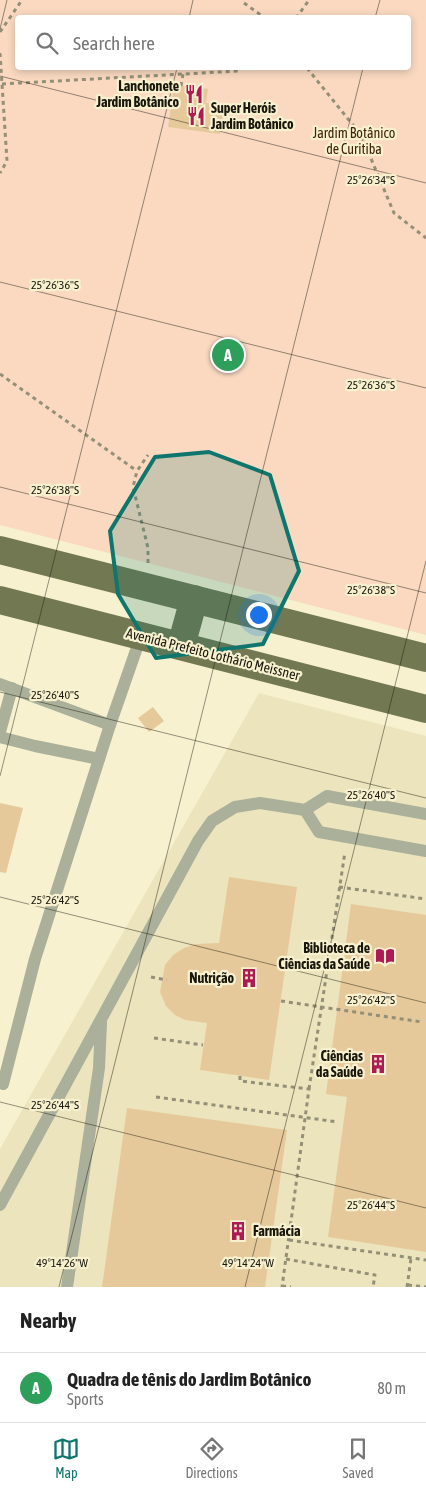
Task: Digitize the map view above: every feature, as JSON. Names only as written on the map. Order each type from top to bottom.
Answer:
[{"type":"main road","points":[[0,550],[426,658]]},
{"type":"main road","points":[[181,646],[194,599]]},
{"type":"main road","name":"Avenida Prefeito Lothário Meissner","points":[[0,600],[426,709]]},
{"type":"lane","points":[[3,1084],[35,959],[110,725],[141,636]]},
{"type":"lane","points":[[0,684],[110,725]]},
{"type":"lane","points":[[0,732],[12,688]]},
{"type":"lane","points":[[0,737],[99,759]]},
{"type":"lane","points":[[0,1205],[198,841],[212,821],[235,807],[260,802],[305,810],[327,796],[426,814]]},
{"type":"lane","points":[[305,810],[320,832],[426,851]]},
{"type":"lane","points":[[67,1287],[99,1068],[101,1021]]},
{"type":"path","points":[[0,32],[22,0]]},
{"type":"path","points":[[298,15],[309,0]]},
{"type":"path","points":[[244,3],[261,15]]},
{"type":"path","points":[[0,53],[7,161],[0,173]]},
{"type":"path","points":[[2,84],[239,70]]},
{"type":"path","points":[[309,70],[361,135],[394,213],[426,238]]},
{"type":"path","points":[[181,86],[183,74]]},
{"type":"path","points":[[0,374],[137,471]]},
{"type":"path","points":[[146,570],[148,548],[133,487],[137,471],[148,455]]},
{"type":"path","points":[[291,1287],[282,1286],[321,1007],[348,837]]},
{"type":"path","points":[[339,887],[426,899]]},
{"type":"path","points":[[152,977],[167,980]]},
{"type":"path","points":[[281,1002],[422,1022]]},
{"type":"path","points":[[154,1038],[203,1045]]},
{"type":"path","points":[[240,1076],[240,1081],[309,1089]]},
{"type":"path","points":[[156,1097],[338,1122]]},
{"type":"path","points":[[289,1240],[426,1260]]},
{"type":"path","points":[[411,1258],[408,1286],[426,1287]]},
{"type":"path","points":[[286,1259],[375,1275],[373,1287]]},
{"type":"highlighted area","points":[[209,452],[270,475],[299,571],[263,644],[156,658],[118,594],[110,531],[155,457]]},
{"type":"shaded area","points":[[259,693],[426,736],[426,1287],[0,1287],[0,1149]]},
{"type":"green space","name":"Jardim Botânico de Curitiba","points":[[0,0],[426,0],[426,635],[0,525]]},
{"type":"building","name":"Super Heróis Jardim Botânico","points":[[174,85],[208,89],[206,103],[224,105],[220,134],[168,127]]},
{"type":"building","points":[[153,707],[164,721],[149,732],[138,718]]},
{"type":"building","points":[[0,803],[23,808],[6,873],[0,872]]},
{"type":"building","name":"Nutrição","points":[[229,877],[297,887],[269,1080],[200,1070],[207,1023],[185,1020],[175,1015],[166,1006],[160,992],[165,965],[173,955],[184,948],[196,944],[219,943]]},
{"type":"building","name":"Ciências da Saúde","points":[[351,904],[426,915],[426,1252],[328,1237],[347,1097],[326,1094]]},
{"type":"building","name":"Farmácia","points":[[127,1108],[287,1130],[265,1287],[102,1287]]},
{"type":"place","name":"Lanchonete Jardim Botânico","points":[[194,94]]},
{"type":"place","name":"Super Heróis Jardim Botânico","points":[[196,116]]},
{"type":"place","name":"Quadra de tênis do Jardim Botânico","points":[[228,355]]},
{"type":"place","name":"Biblioteca de Ciências da Saúde","points":[[385,956]]},
{"type":"place","name":"Nutrição","points":[[249,978]]},
{"type":"place","name":"Ciências da Saúde","points":[[378,1064]]},
{"type":"place","name":"Farmácia","points":[[238,1231]]}]
